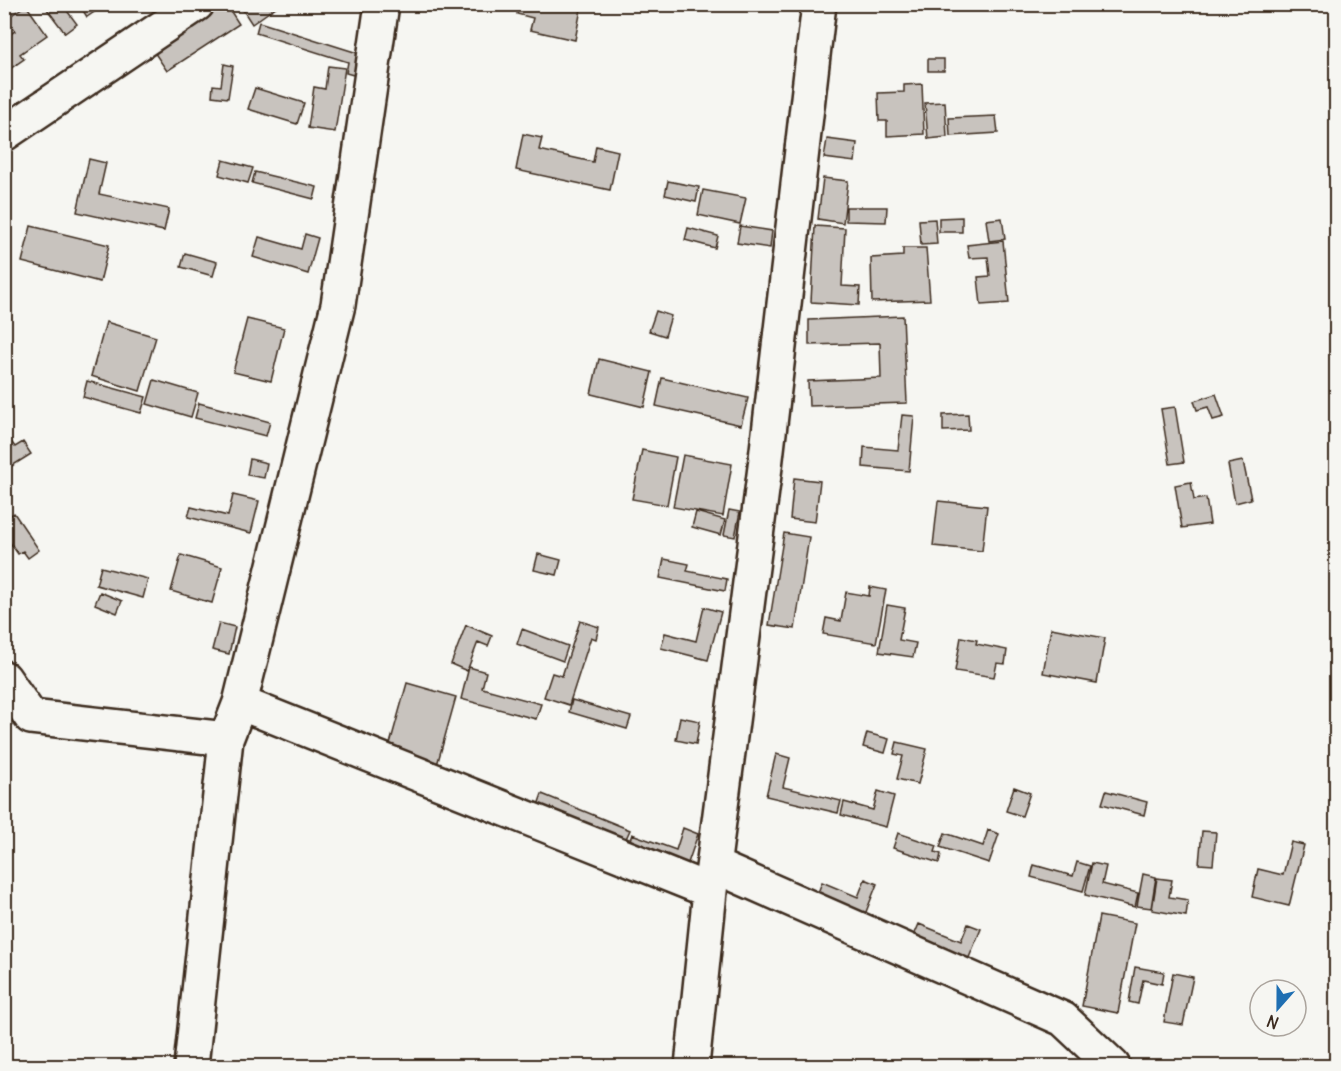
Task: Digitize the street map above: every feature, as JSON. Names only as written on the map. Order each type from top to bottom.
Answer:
[{"type":"street","points":[[7,123],[197,4]]},
{"type":"street","points":[[191,1066],[226,740],[240,703],[338,305],[382,4]]},
{"type":"street","points":[[692,1066],[712,878],[765,466],[819,4]]},
{"type":"street","points":[[4,678],[31,717],[226,740]]},
{"type":"street","points":[[240,703],[712,878],[1063,1019],[1113,1066]]},
{"type":"building","points":[[53,4],[62,4],[77,24],[65,33],[47,9]]},
{"type":"building","points":[[79,4],[106,4],[87,17]]},
{"type":"building","points":[[220,4],[226,4],[239,24],[167,71],[152,49]]},
{"type":"building","points":[[239,4],[280,4],[252,24]]},
{"type":"building","points":[[519,4],[560,4],[581,9],[575,40],[530,30],[533,18],[517,14]]},
{"type":"building","points":[[26,5],[47,35],[20,54],[24,59],[4,73],[4,38],[15,31],[6,19]]},
{"type":"building","points":[[259,22],[364,55],[357,76],[346,73],[348,62],[256,33]]},
{"type":"building","points":[[928,59],[944,59],[944,71],[928,71]]},
{"type":"building","points":[[224,64],[233,66],[228,98],[212,96],[213,85],[221,86]]},
{"type":"building","points":[[328,66],[345,68],[335,132],[308,128],[314,87],[325,89]]},
{"type":"building","points":[[922,84],[924,134],[887,136],[887,121],[879,121],[878,93],[904,92],[904,85]]},
{"type":"building","points":[[255,88],[304,103],[297,124],[248,109]]},
{"type":"building","points":[[945,102],[947,137],[928,139],[925,103]]},
{"type":"building","points":[[996,116],[998,133],[950,136],[949,118]]},
{"type":"building","points":[[523,134],[542,138],[539,150],[593,162],[596,146],[618,151],[610,190],[516,170]]},
{"type":"building","points":[[827,139],[857,143],[855,162],[824,158]]},
{"type":"building","points":[[89,159],[106,163],[99,194],[169,209],[164,231],[77,212]]},
{"type":"building","points":[[223,160],[253,168],[248,183],[219,175]]},
{"type":"building","points":[[255,172],[317,187],[314,199],[252,183]]},
{"type":"building","points":[[823,178],[848,181],[843,223],[818,219]]},
{"type":"building","points":[[668,181],[699,187],[696,202],[665,195]]},
{"type":"building","points":[[703,190],[746,198],[740,224],[698,215]]},
{"type":"building","points":[[846,207],[887,207],[886,222],[846,221]]},
{"type":"building","points":[[962,217],[962,232],[939,232],[939,218]]},
{"type":"building","points":[[1002,218],[1005,239],[989,241],[986,220]]},
{"type":"building","points":[[935,219],[937,244],[921,245],[919,220]]},
{"type":"building","points":[[31,226],[109,245],[100,282],[22,262]]},
{"type":"building","points":[[740,226],[772,231],[770,248],[737,243]]},
{"type":"building","points":[[815,226],[845,228],[842,286],[860,287],[859,305],[811,302]]},
{"type":"building","points":[[688,228],[718,236],[715,248],[685,240]]},
{"type":"building","points":[[305,234],[318,238],[308,274],[253,257],[259,237],[301,249]]},
{"type":"building","points":[[1003,241],[1009,303],[981,305],[978,277],[990,276],[988,257],[969,258],[967,245]]},
{"type":"building","points":[[903,248],[926,248],[930,300],[872,302],[871,258],[903,256]]},
{"type":"building","points":[[185,253],[217,262],[213,276],[181,267]]},
{"type":"building","points":[[656,311],[671,316],[665,336],[649,331]]},
{"type":"building","points":[[903,316],[907,403],[809,406],[808,381],[881,378],[880,343],[809,345],[809,320]]},
{"type":"building","points":[[247,319],[284,328],[271,381],[233,372]]},
{"type":"building","points":[[106,322],[156,337],[140,391],[91,376]]},
{"type":"building","points":[[599,359],[652,372],[644,407],[591,394]]},
{"type":"building","points":[[662,378],[748,398],[741,425],[656,406]]},
{"type":"building","points":[[154,380],[198,393],[191,417],[147,404]]},
{"type":"building","points":[[87,381],[146,397],[141,413],[83,397]]},
{"type":"building","points":[[1216,394],[1224,417],[1213,420],[1208,407],[1197,410],[1194,401]]},
{"type":"building","points":[[199,403],[270,422],[266,436],[195,418]]},
{"type":"building","points":[[1175,407],[1184,462],[1170,464],[1161,409]]},
{"type":"building","points":[[968,414],[969,430],[943,431],[943,415]]},
{"type":"building","points":[[902,415],[914,416],[909,471],[863,467],[864,447],[898,450]]},
{"type":"building","points":[[4,432],[15,447],[23,442],[31,454],[4,471]]},
{"type":"building","points":[[642,450],[676,457],[667,505],[632,499]]},
{"type":"building","points":[[683,455],[732,464],[723,516],[673,507]]},
{"type":"building","points":[[250,459],[267,463],[264,478],[247,475]]},
{"type":"building","points":[[1243,461],[1251,499],[1235,503],[1228,464]]},
{"type":"building","points":[[794,478],[820,481],[815,522],[790,519]]},
{"type":"building","points":[[1191,482],[1194,500],[1206,498],[1210,524],[1182,528],[1175,485]]},
{"type":"building","points":[[233,495],[259,501],[251,533],[188,517],[191,507],[228,516]]},
{"type":"building","points":[[938,501],[987,506],[982,551],[933,546]]},
{"type":"building","points":[[729,510],[740,512],[735,537],[724,535]]},
{"type":"building","points":[[696,512],[725,520],[721,535],[692,527]]},
{"type":"building","points":[[14,513],[39,550],[28,558],[23,551],[18,554],[4,534],[4,519]]},
{"type":"building","points":[[784,533],[809,537],[795,629],[769,625]]},
{"type":"building","points":[[538,554],[561,560],[557,575],[534,570]]},
{"type":"building","points":[[181,555],[222,567],[212,603],[171,591]]},
{"type":"building","points":[[664,559],[689,564],[687,571],[727,579],[725,591],[660,578]]},
{"type":"building","points":[[101,567],[148,579],[143,598],[96,585]]},
{"type":"building","points":[[870,587],[886,590],[876,643],[823,634],[826,618],[841,621],[846,592],[869,596]]},
{"type":"building","points":[[100,592],[122,601],[117,613],[95,604]]},
{"type":"building","points":[[887,605],[905,608],[899,640],[916,643],[913,657],[879,652]]},
{"type":"building","points":[[704,607],[721,612],[708,660],[661,648],[665,633],[696,641]]},
{"type":"building","points":[[580,621],[599,627],[596,639],[591,637],[569,705],[544,697],[552,673],[562,676]]},
{"type":"building","points":[[219,623],[235,627],[229,654],[212,650]]},
{"type":"building","points":[[466,625],[492,636],[488,646],[478,642],[467,671],[451,664]]},
{"type":"building","points":[[1051,628],[1105,638],[1097,683],[1043,673]]},
{"type":"building","points":[[522,629],[568,646],[563,661],[517,644]]},
{"type":"building","points":[[961,637],[977,640],[976,644],[1007,650],[1005,664],[997,663],[994,677],[955,671]]},
{"type":"building","points":[[469,667],[486,672],[482,688],[541,704],[536,719],[461,699]]},
{"type":"building","points":[[407,683],[456,697],[437,765],[388,751]]},
{"type":"building","points":[[572,700],[631,717],[627,729],[569,712]]},
{"type":"building","points":[[680,717],[700,721],[696,744],[676,740]]},
{"type":"building","points":[[867,733],[889,739],[885,753],[863,747]]},
{"type":"building","points":[[897,742],[927,749],[918,784],[897,779],[903,756],[894,754]]},
{"type":"building","points":[[776,754],[790,758],[783,787],[841,801],[838,813],[766,796]]},
{"type":"building","points":[[1014,787],[1030,793],[1022,816],[1006,811]]},
{"type":"building","points":[[878,791],[894,796],[886,827],[841,815],[844,802],[873,810]]},
{"type":"building","points":[[1106,791],[1147,802],[1144,815],[1102,804]]},
{"type":"building","points":[[542,794],[630,830],[624,843],[537,808]]},
{"type":"building","points":[[683,828],[698,834],[687,866],[628,846],[632,834],[676,850]]},
{"type":"building","points":[[988,830],[999,834],[989,863],[940,847],[945,833],[983,846]]},
{"type":"building","points":[[1202,831],[1216,832],[1213,865],[1199,864]]},
{"type":"building","points":[[898,833],[937,846],[935,852],[941,854],[939,863],[893,848]]},
{"type":"building","points":[[1291,842],[1304,845],[1289,906],[1252,897],[1258,869],[1283,875]]},
{"type":"building","points":[[1077,862],[1090,866],[1083,891],[1031,877],[1034,865],[1073,876]]},
{"type":"building","points":[[1092,863],[1106,866],[1102,884],[1138,893],[1135,907],[1085,895]]},
{"type":"building","points":[[1143,874],[1156,877],[1151,908],[1137,906]]},
{"type":"building","points":[[1157,878],[1172,880],[1169,897],[1188,900],[1186,916],[1152,910]]},
{"type":"building","points":[[865,879],[877,884],[864,917],[816,898],[822,882],[858,897]]},
{"type":"building","points":[[1099,916],[1135,923],[1118,1013],[1082,1006]]},
{"type":"building","points":[[919,924],[961,941],[968,924],[981,929],[968,960],[913,938]]},
{"type":"building","points":[[1135,967],[1164,972],[1162,984],[1143,980],[1138,1004],[1129,1002]]},
{"type":"building","points":[[1173,973],[1193,977],[1183,1025],[1164,1022]]}]
